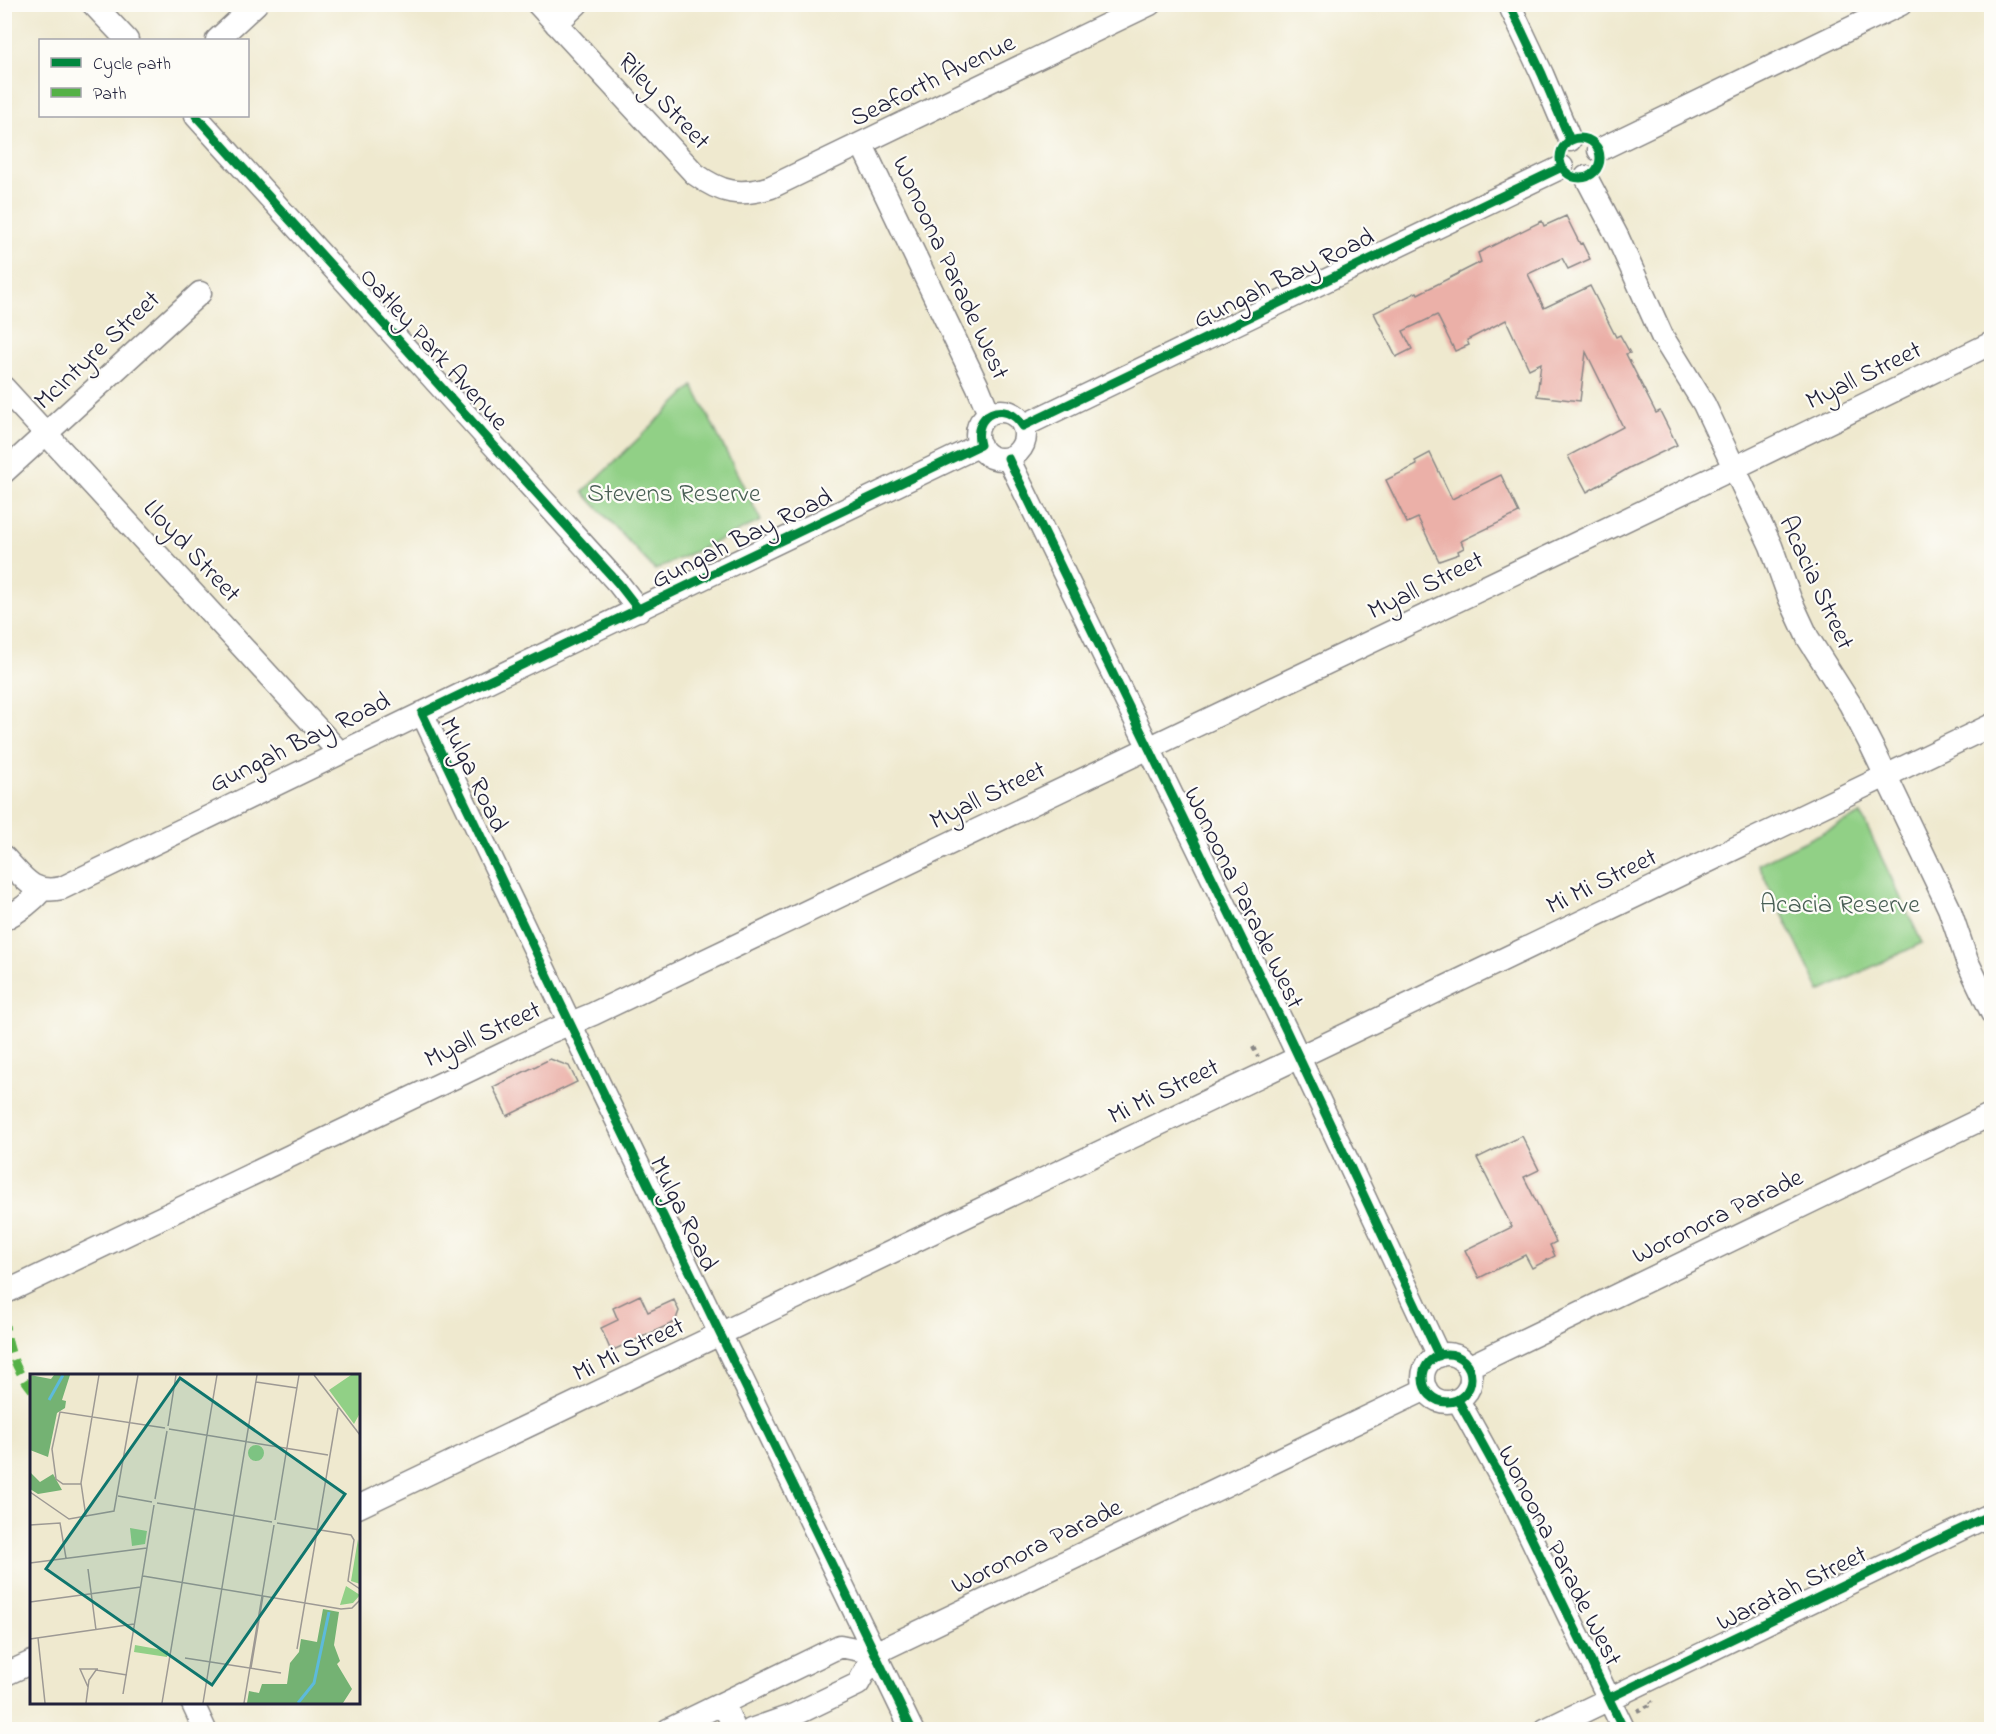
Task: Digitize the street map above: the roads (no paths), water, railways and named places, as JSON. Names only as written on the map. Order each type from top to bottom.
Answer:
[{"type":"street","points":[[93,4],[126,39]]},
{"type":"street","points":[[218,39],[256,4]]},
{"type":"street","name":"Riley Street","points":[[538,4],[695,174],[716,188],[737,193],[760,191],[771,187]]},
{"type":"street","points":[[556,24],[577,4]]},
{"type":"street","name":"Seaforth Avenue","points":[[771,187],[1150,4]]},
{"type":"street","points":[[1509,4],[1570,140]]},
{"type":"street","points":[[1599,150],[1901,4]]},
{"type":"street","name":"Oatley Park Avenue","points":[[197,117],[618,582],[639,610]]},
{"type":"street","points":[[1583,138],[1590,140],[1599,150],[1600,164],[1597,170],[1586,177],[1572,176],[1562,167],[1561,152],[1570,140],[1583,138]]},
{"type":"street","name":"Wonoona Parade West","points":[[862,145],[989,414]]},
{"type":"street","name":"Gungah Bay Road","points":[[1023,426],[1562,167]]},
{"type":"street","name":"Acacia Street","points":[[1586,177],[1617,236],[1658,327],[1695,388],[1734,468],[1771,546],[1790,599],[1808,638],[1850,704],[1885,775],[1948,908],[1968,961],[1992,1013]]},
{"type":"street","name":"McIntyre Street","points":[[4,472],[200,293]]},
{"type":"street","name":"Myall Street","points":[[4,1293],[1149,748],[1992,343]]},
{"type":"street","name":"Lloyd Street","points":[[4,388],[339,752]]},
{"type":"street","points":[[1005,411],[1018,419],[1023,426],[1025,432],[1022,445],[1014,455],[1008,458],[994,458],[983,451],[978,431],[980,424],[989,414],[1005,411]]},
{"type":"street","name":"Gungah Bay Road","points":[[42,890],[62,888],[339,752],[980,445]]},
{"type":"street","name":"Wonoona Parade West","points":[[1008,458],[1298,1057],[1439,1356]]},
{"type":"street","name":"Mulga Road","points":[[422,713],[912,1730]]},
{"type":"street","name":"Mi Mi Street","points":[[360,1506],[721,1336],[1992,725]]},
{"type":"street","points":[[4,857],[27,881],[42,890],[20,911],[4,918]]},
{"type":"street","name":"Woronora Parade","points":[[1468,1367],[1992,1114]]},
{"type":"street","points":[[1453,1355],[1468,1367],[1471,1382],[1464,1395],[1458,1400],[1443,1402],[1436,1399],[1426,1389],[1423,1381],[1427,1366],[1439,1356],[1453,1355]]},
{"type":"street","name":"Woronora Parade","points":[[875,1653],[1426,1389]]},
{"type":"street","name":"Wonoona Parade West","points":[[1458,1400],[1511,1496],[1624,1730]]},
{"type":"street","name":"Waratah Street","points":[[1545,1730],[1992,1514]]},
{"type":"street","points":[[668,1730],[840,1646],[875,1653],[858,1684],[794,1715],[751,1730]]},
{"type":"street","points":[[4,1676],[30,1663]]},
{"type":"street","points":[[723,1703],[735,1730]]},
{"type":"street","points":[[193,1704],[206,1730]]},
{"type":"park label","name":"Stevens Reserve","points":[[674,492]]},
{"type":"park label","name":"Acacia Reserve","points":[[1840,903]]}]
